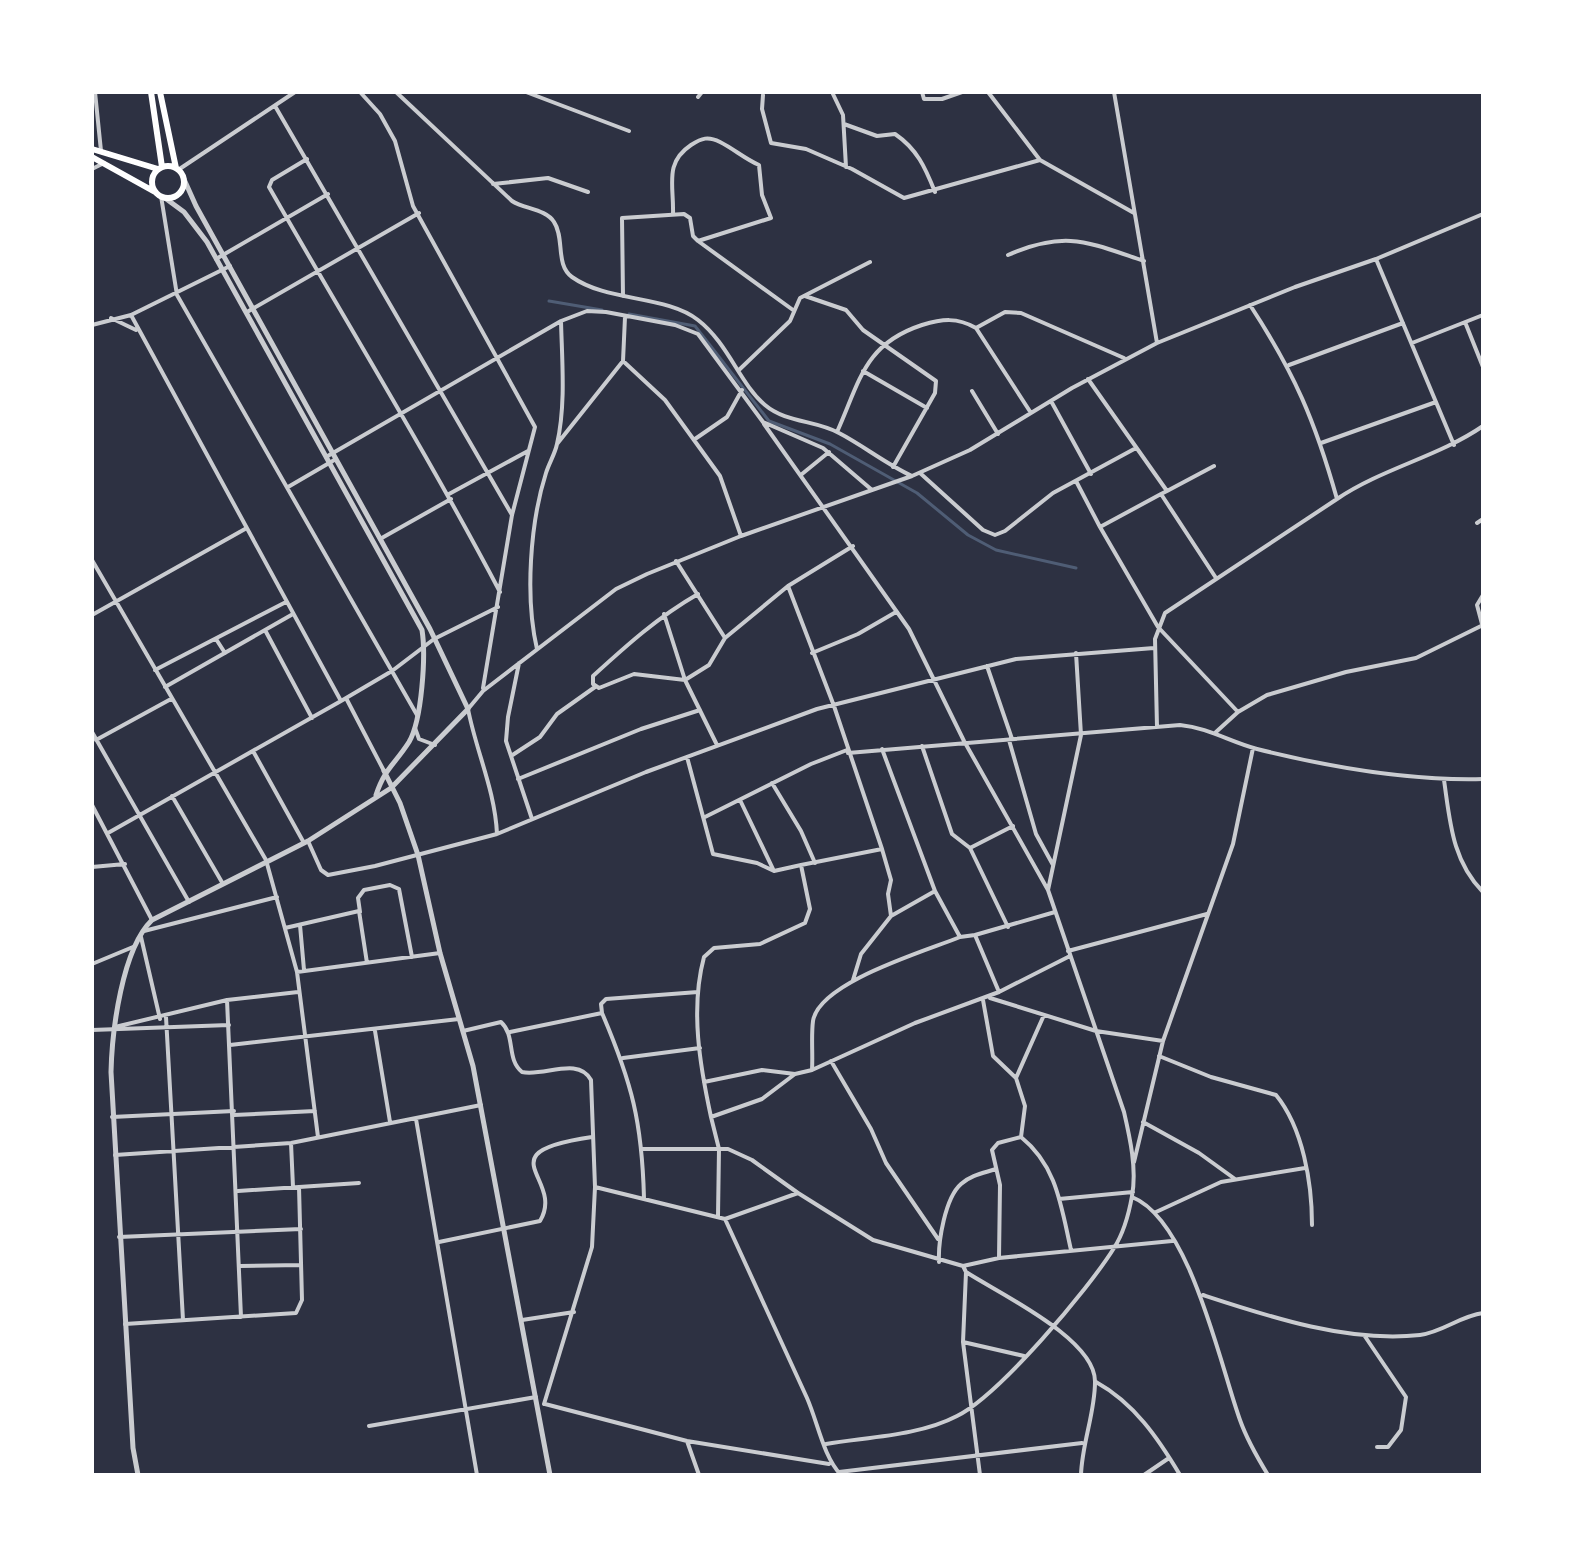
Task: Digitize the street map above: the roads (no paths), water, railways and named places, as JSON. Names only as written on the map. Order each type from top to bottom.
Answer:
[{"type":"main road","points":[[151,92],[160,168],[152,181],[161,196]]},
{"type":"main road","points":[[92,157],[161,196],[180,192],[183,177],[177,169],[160,92]]},
{"type":"main road","points":[[92,149],[160,168],[177,169]]},
{"type":"street","points":[[95,92],[102,154]]},
{"type":"street","points":[[177,169],[295,92]]},
{"type":"street","points":[[360,92],[380,114],[395,141],[413,206],[535,427],[512,515],[483,691]]},
{"type":"street","points":[[396,92],[493,184],[524,209],[550,216],[557,224],[564,268],[569,276],[696,318],[740,369],[765,405],[785,416],[837,432],[912,476]]},
{"type":"street","points":[[526,92],[629,131]]},
{"type":"street","points":[[743,92],[763,95],[771,92]]},
{"type":"street","points":[[832,92],[844,124],[846,167]]},
{"type":"street","points":[[922,92],[924,99],[942,99],[962,92]]},
{"type":"street","points":[[988,92],[1040,160],[1134,213]]},
{"type":"street","points":[[1114,92],[1157,343]]},
{"type":"street","points":[[763,95],[762,109],[771,143],[806,149],[846,167],[895,196],[914,198],[1040,160]]},
{"type":"street","points":[[275,106],[512,515]]},
{"type":"street","points":[[844,124],[877,136],[895,134],[905,141],[925,166],[935,192]]},
{"type":"street","points":[[673,214],[671,169],[674,159],[699,139],[707,137],[721,142],[759,165],[762,195],[771,218],[698,241]]},
{"type":"street","points":[[307,159],[269,182],[399,416],[450,497],[501,595]]},
{"type":"street","points":[[92,169],[104,163]]},
{"type":"street","points":[[183,177],[334,456],[422,630],[425,645],[415,728],[409,742],[384,771],[375,797]]},
{"type":"street","points":[[493,184],[548,178],[588,192]]},
{"type":"street","points":[[216,259],[328,194]]},
{"type":"street","points":[[161,196],[194,222],[327,460],[434,639],[468,709],[473,738],[496,805],[499,833]]},
{"type":"street","points":[[161,196],[177,295],[417,715]]},
{"type":"street","points":[[247,312],[419,213]]},
{"type":"street","points":[[138,1475],[112,1117],[112,1028],[133,947],[140,932],[152,920],[306,842],[391,788],[483,691],[616,589],[741,536],[920,473],[998,434],[1088,379],[1157,343],[1376,259],[1483,214]]},
{"type":"street","points":[[623,296],[622,218],[688,215],[693,236],[698,241],[793,310]]},
{"type":"street","points":[[1008,255],[1058,239],[1084,242],[1144,261]]},
{"type":"street","points":[[1376,259],[1454,445]]},
{"type":"street","points":[[740,369],[790,321],[795,303],[870,262]]},
{"type":"street","points":[[92,325],[131,315],[177,295],[230,266]]},
{"type":"street","points":[[805,296],[846,310],[863,330],[936,381],[935,393],[892,467]]},
{"type":"street","points":[[1250,305],[1289,365],[1321,443],[1337,499]]},
{"type":"street","points":[[288,487],[399,416],[561,321],[587,311],[675,325],[698,334],[742,390],[918,644],[964,741],[1048,890],[1124,1112],[1132,1168],[1132,1194],[1115,1247],[1052,1326],[969,1409],[940,1424],[826,1444]]},
{"type":"street","points":[[976,328],[1005,312],[1021,313],[1125,359]]},
{"type":"street","points":[[131,315],[245,529],[384,771],[418,855],[440,953],[481,1105],[539,1401],[541,1433],[549,1473]]},
{"type":"street","points":[[1412,343],[1483,315]]},
{"type":"street","points":[[537,649],[529,611],[532,564],[545,474],[557,444],[623,361],[625,317]]},
{"type":"street","points":[[110,318],[138,331]]},
{"type":"street","points":[[837,432],[863,371],[882,344],[934,322],[951,319],[976,328],[1031,413]]},
{"type":"street","points":[[557,444],[563,376],[561,321]]},
{"type":"street","points":[[1465,322],[1483,367]]},
{"type":"street","points":[[1289,365],[1403,323]]},
{"type":"street","points":[[623,361],[665,400],[720,476],[741,536]]},
{"type":"street","points":[[863,371],[927,408]]},
{"type":"street","points":[[1088,379],[1167,491]]},
{"type":"street","points":[[694,439],[727,417],[742,390]]},
{"type":"street","points":[[972,391],[998,434]]},
{"type":"street","points":[[1051,401],[1091,474]]},
{"type":"street","points":[[1321,443],[1436,402]]},
{"type":"street","points":[[763,422],[829,452],[874,489]]},
{"type":"street","points":[[1157,727],[1154,648],[1158,627],[1165,613],[1337,499],[1385,472],[1454,445],[1483,426]]},
{"type":"street","points":[[920,473],[983,530],[995,535],[1005,531],[1042,500],[1136,448]]},
{"type":"street","points":[[377,541],[486,473],[528,451]]},
{"type":"street","points":[[802,474],[829,452]]},
{"type":"street","points":[[1100,527],[1214,466]]},
{"type":"street","points":[[1076,481],[1158,627],[1238,712]]},
{"type":"street","points":[[1161,494],[1216,578]]},
{"type":"street","points":[[1477,523],[1483,519]]},
{"type":"street","points":[[92,615],[245,529]]},
{"type":"street","points":[[511,756],[540,737],[557,714],[596,687],[634,674],[685,680],[709,665],[725,638],[788,586],[853,546]]},
{"type":"street","points":[[92,560],[266,860],[297,972],[318,1137]]},
{"type":"street","points":[[676,561],[725,638]]},
{"type":"street","points":[[788,586],[834,706],[882,849],[891,880],[888,894],[891,916]]},
{"type":"street","points":[[596,687],[593,676],[664,614],[698,594]]},
{"type":"street","points":[[1216,732],[1238,712],[1284,689],[1416,658],[1483,624],[1477,605],[1483,595]]},
{"type":"street","points":[[155,670],[286,602]]},
{"type":"street","points":[[108,833],[392,671],[434,639],[498,607]]},
{"type":"street","points":[[812,653],[858,634],[896,612]]},
{"type":"street","points":[[165,687],[293,614]]},
{"type":"street","points":[[664,614],[685,680],[717,745]]},
{"type":"street","points":[[265,630],[312,718]]},
{"type":"street","points":[[216,639],[225,653]]},
{"type":"street","points":[[253,751],[321,870],[331,876],[499,833],[800,714],[1030,657],[1154,648]]},
{"type":"street","points":[[1048,890],[1081,735],[1076,653]]},
{"type":"street","points":[[519,663],[507,723],[511,756],[529,820]]},
{"type":"street","points":[[987,666],[1011,739],[1036,834],[1054,865]]},
{"type":"street","points":[[96,740],[171,699]]},
{"type":"street","points":[[518,779],[641,729],[700,710]]},
{"type":"street","points":[[705,817],[772,783],[848,752],[1180,725],[1216,732],[1253,748],[1444,780],[1483,779]]},
{"type":"street","points":[[415,728],[419,739],[435,745]]},
{"type":"street","points":[[92,732],[189,902]]},
{"type":"street","points":[[922,746],[948,825],[959,841],[970,848],[1008,927]]},
{"type":"street","points":[[1132,1168],[1163,1041],[1233,844],[1253,748]]},
{"type":"street","points":[[882,749],[935,891],[960,937]]},
{"type":"street","points":[[687,757],[713,854],[757,863],[774,871],[882,849]]},
{"type":"street","points":[[1444,780],[1453,839],[1460,860],[1483,892]]},
{"type":"street","points":[[772,783],[801,831],[815,863]]},
{"type":"street","points":[[172,796],[224,885]]},
{"type":"street","points":[[740,800],[774,871]]},
{"type":"street","points":[[92,805],[152,920]]},
{"type":"street","points":[[970,848],[1013,826]]},
{"type":"street","points":[[92,867],[125,864]]},
{"type":"street","points":[[718,1216],[719,1149],[704,1082],[698,992],[708,951],[760,944],[805,923],[810,909],[801,865]]},
{"type":"street","points":[[367,963],[358,898],[364,890],[390,885],[399,889],[412,957]]},
{"type":"street","points":[[852,982],[861,954],[891,916],[935,891]]},
{"type":"street","points":[[140,932],[277,897]]},
{"type":"street","points":[[285,928],[360,912]]},
{"type":"street","points":[[812,1070],[813,1019],[821,1002],[852,982],[960,937],[1008,927],[1055,912]]},
{"type":"street","points":[[704,1082],[762,1070],[795,1074],[812,1070],[915,1023],[999,992],[1069,954],[1207,914]]},
{"type":"street","points":[[300,925],[305,971]]},
{"type":"street","points":[[140,932],[166,1029],[183,1320]]},
{"type":"street","points":[[975,935],[999,992]]},
{"type":"street","points":[[92,964],[133,947]]},
{"type":"street","points":[[297,972],[440,953]]},
{"type":"street","points":[[92,1030],[163,1018],[227,1000],[298,992]]},
{"type":"street","points":[[641,1197],[643,1149],[623,1058],[601,1014],[601,1004],[606,999],[698,992]]},
{"type":"street","points":[[985,998],[1096,1031],[1163,1041]]},
{"type":"street","points":[[985,998],[993,1056],[1016,1078],[1025,1106],[1021,1137]]},
{"type":"street","points":[[227,1000],[236,1146],[241,1317]]},
{"type":"street","points":[[510,1032],[601,1014]]},
{"type":"street","points":[[1016,1078],[1044,1015]]},
{"type":"street","points":[[230,1045],[375,1031],[459,1019]]},
{"type":"street","points":[[463,1031],[501,1022],[510,1032],[513,1060],[522,1072],[575,1068],[589,1075],[595,1187],[592,1247],[574,1312],[539,1401]]},
{"type":"street","points":[[112,1028],[229,1025]]},
{"type":"street","points":[[375,1031],[390,1122]]},
{"type":"street","points":[[623,1058],[700,1048]]},
{"type":"street","points":[[1159,1056],[1211,1077],[1276,1095],[1289,1116],[1305,1168],[1312,1199],[1312,1225]]},
{"type":"street","points":[[831,1061],[871,1129],[886,1163],[938,1239]]},
{"type":"street","points":[[711,1117],[772,1094],[795,1074]]},
{"type":"street","points":[[115,1155],[291,1143],[481,1105]]},
{"type":"street","points":[[112,1117],[315,1111]]},
{"type":"street","points":[[416,1118],[468,1408],[477,1475]]},
{"type":"street","points":[[1143,1122],[1199,1153],[1235,1179]]},
{"type":"street","points":[[439,1242],[536,1224],[544,1215],[535,1162],[537,1152],[547,1145],[593,1137]]},
{"type":"street","points":[[999,1258],[1001,1203],[992,1150],[995,1144],[1021,1137]]},
{"type":"street","points":[[1021,1137],[1047,1163],[1071,1250]]},
{"type":"street","points":[[125,1324],[291,1315],[299,1310],[301,1229],[291,1143]]},
{"type":"street","points":[[643,1149],[719,1149],[752,1160],[873,1240],[939,1262],[963,1266],[999,1258],[1172,1241]]},
{"type":"street","points":[[1155,1212],[1208,1186],[1305,1168]]},
{"type":"street","points":[[939,1262],[938,1239],[956,1189],[968,1179],[996,1169]]},
{"type":"street","points":[[237,1191],[359,1183]]},
{"type":"street","points":[[595,1187],[725,1219],[826,1444],[830,1464],[840,1474],[1082,1443]]},
{"type":"street","points":[[725,1219],[798,1193]]},
{"type":"street","points":[[1059,1199],[1132,1194],[1155,1212],[1201,1294],[1241,1423],[1268,1475]]},
{"type":"street","points":[[119,1237],[301,1229]]},
{"type":"street","points":[[240,1266],[301,1265]]},
{"type":"street","points":[[963,1266],[966,1272],[963,1342],[969,1409],[980,1475]]},
{"type":"street","points":[[966,1272],[1052,1326],[1088,1357],[1096,1382],[1082,1443],[1081,1475]]},
{"type":"street","points":[[1201,1294],[1270,1316],[1363,1334],[1420,1335],[1464,1316],[1483,1313]]},
{"type":"street","points":[[522,1320],[574,1312]]},
{"type":"street","points":[[1363,1334],[1383,1367],[1404,1392],[1407,1404],[1397,1437],[1388,1447],[1377,1447]]},
{"type":"street","points":[[963,1342],[1024,1356]]},
{"type":"street","points":[[1096,1382],[1130,1406],[1180,1475]]},
{"type":"street","points":[[369,1426],[468,1408],[539,1401],[584,1416],[687,1441],[830,1464]]},
{"type":"street","points":[[687,1441],[699,1475]]},
{"type":"street","points":[[1144,1475],[1170,1458]]},
{"type":"waterway","points":[[549,301],[602,310]]},
{"type":"waterway","points":[[629,314],[695,326],[769,421],[830,444],[917,493],[968,535],[996,550],[1076,568]]}]
